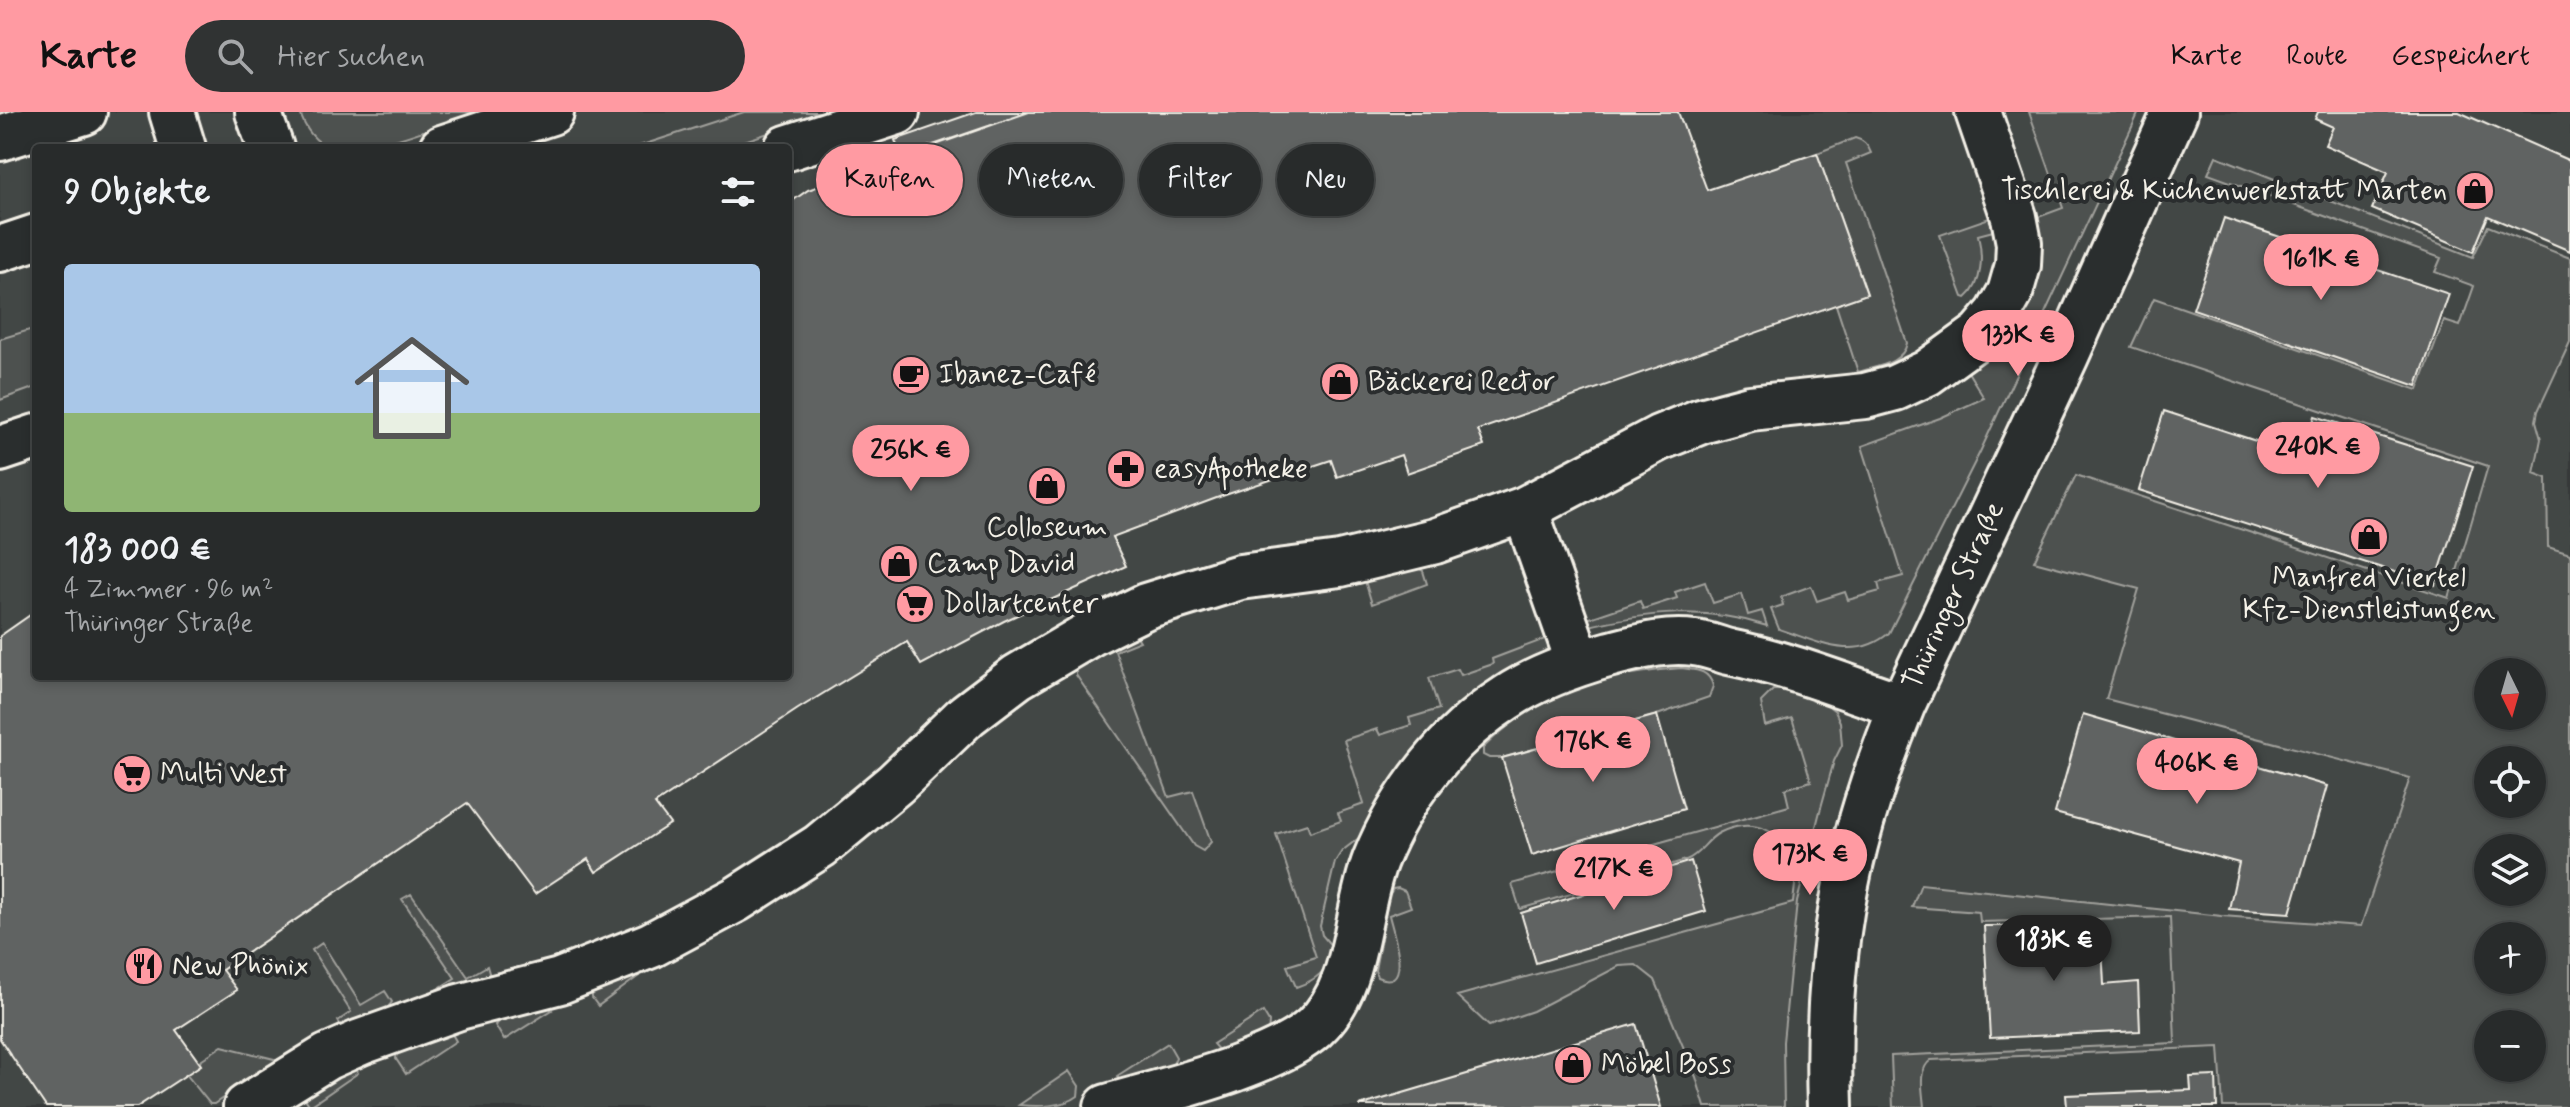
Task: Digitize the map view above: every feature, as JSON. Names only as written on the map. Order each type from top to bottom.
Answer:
[{"type":"street","points":[[0,138],[84,112]]},
{"type":"street","points":[[172,112],[182,144]]},
{"type":"street","points":[[258,112],[270,144]]},
{"type":"street","points":[[454,144],[551,112]]},
{"type":"street","points":[[792,146],[897,112]]},
{"type":"street","points":[[246,1107],[327,1057],[361,1042],[459,1007],[560,981],[651,945],[737,899],[820,846],[895,784],[967,715],[1017,677],[1093,632],[1146,606],[1240,577],[1340,564],[1435,541],[1525,509],[1659,438],[1701,421],[1750,408],[1865,396],[1895,388],[1927,373],[1981,334],[1998,314],[2010,293],[2018,265],[2019,243],[2014,217],[1978,112]]},
{"type":"street","name":"Thüringer Straße","points":[[1830,1107],[1834,972],[1848,874],[1884,751],[2175,112]]},
{"type":"street","points":[[0,249],[32,238]]},
{"type":"street","points":[[0,449],[32,438]]},
{"type":"street","points":[[1525,509],[1579,663]]},
{"type":"street","points":[[1107,1107],[1214,1075],[1282,1050],[1301,1039],[1328,1012],[1349,967],[1330,925],[1351,854],[1383,842],[1401,806],[1469,725],[1506,697],[1539,679],[1579,663],[1661,642],[1695,643],[1766,660],[1902,706]]},
{"type":"shaded area","points":[[0,112],[2570,112],[2570,1107],[0,1107]]},
{"type":"shaded area","points":[[300,112],[478,112],[379,144],[322,144],[304,123]]},
{"type":"shaded area","points":[[744,112],[832,112],[735,144],[645,144]]},
{"type":"shaded area","points":[[2029,112],[2139,112],[1980,452],[1889,633],[1876,642],[1849,648],[1835,647],[1779,629],[1771,609],[1783,605],[1781,597],[1811,586],[1817,601],[1845,592],[1848,600],[1880,591],[1878,583],[1903,576],[1862,446],[1940,418],[1984,398],[1968,372],[2005,339],[2023,312],[2033,219],[2063,208]]},
{"type":"shaded area","points":[[1855,138],[1865,143],[1871,153],[1846,163],[1907,343],[1894,360],[1858,372],[1836,305],[1867,294],[1817,153]]},
{"type":"shaded area","points":[[2216,156],[2473,257],[2488,226],[2570,258],[2570,342],[2538,411],[2536,421],[2541,439],[2534,473],[2547,478],[2548,547],[2570,554],[2570,1107],[2223,1107],[2219,1047],[1931,1060],[1922,1075],[1924,1107],[1893,1107],[1891,1056],[2175,1043],[2170,917],[1980,922],[1979,912],[1912,907],[1921,884],[2222,916],[2361,926],[2410,778],[2106,699],[2139,589],[2034,561],[2076,475],[2449,598],[2488,466],[2131,347],[2154,298],[2418,390],[2444,321],[2460,326],[2474,286],[2435,272],[2441,258],[2208,174]]},
{"type":"shaded area","points":[[1995,216],[1997,230],[1978,235],[1981,251],[1979,277],[1972,292],[1963,297],[1940,235]]},
{"type":"shaded area","points":[[32,329],[32,388],[0,400],[0,339]]},
{"type":"shaded area","points":[[1418,568],[1423,571],[1427,584],[1372,604],[1365,581],[1368,576]]},
{"type":"shaded area","points":[[1705,582],[1713,603],[1742,594],[1748,615],[1762,611],[1767,626],[1722,616],[1676,613],[1585,627],[1581,621],[1640,601],[1643,609],[1677,598],[1675,592]]},
{"type":"shaded area","points":[[1135,633],[1140,641],[1115,651],[1169,797],[1193,791],[1211,842],[1203,851],[1194,846],[1076,675],[1076,667]]},
{"type":"shaded area","points":[[1550,637],[1554,649],[1364,834],[1342,851],[1335,862],[1320,926],[1322,935],[1334,949],[1320,974],[1296,987],[1287,966],[1316,957],[1276,834],[1307,824],[1310,832],[1341,821],[1338,813],[1364,804],[1344,740],[1377,729],[1380,735],[1411,725],[1409,718],[1439,709],[1429,678],[1458,669],[1461,675],[1493,664],[1492,659]]},
{"type":"shaded area","points":[[1681,668],[1701,671],[1708,676],[1713,686],[1709,697],[1657,715],[1502,758],[1483,755],[1483,748],[1526,714],[1574,690],[1627,675]]},
{"type":"shaded area","points":[[1773,690],[1825,703],[1835,711],[1840,722],[1842,745],[1834,761],[1797,902],[1783,1042],[1784,1107],[1705,1107],[1696,1077],[1655,980],[1636,965],[1619,966],[1533,1011],[1489,1026],[1457,996],[1793,903],[1796,870],[1791,854],[1776,835],[1755,826],[1731,828],[1719,833],[1686,860],[1520,909],[1512,884],[1789,806],[1785,789],[1811,781],[1792,718],[1765,726],[1761,702]]},
{"type":"shaded area","points":[[1398,888],[1405,891],[1411,907],[1389,915],[1397,945],[1398,968],[1389,980],[1377,977],[1375,970],[1389,895]]},
{"type":"shaded area","points":[[411,894],[468,977],[487,966],[491,980],[437,993],[436,990],[455,978],[402,899]]},
{"type":"shaded area","points":[[322,943],[361,1005],[385,991],[392,1002],[384,1012],[347,1027],[341,1026],[338,1021],[351,1012],[312,950]]},
{"type":"shaded area","points":[[642,971],[598,1006],[592,998],[592,991]]},
{"type":"shaded area","points":[[549,1007],[552,1010],[504,1040],[495,1025],[500,1019]]},
{"type":"shaded area","points":[[1263,1012],[1269,1022],[1268,1035],[1220,1052],[1213,1044]]},
{"type":"shaded area","points":[[446,1033],[452,1034],[456,1041],[406,1074],[396,1059],[397,1051]]},
{"type":"shaded area","points":[[1168,1043],[1176,1057],[1172,1067],[1120,1081],[1117,1076]]},
{"type":"shaded area","points":[[222,1046],[276,1062],[210,1104],[186,1074]]},
{"type":"shaded area","points":[[350,1069],[356,1069],[358,1073],[310,1106],[306,1100],[308,1092]]},
{"type":"shaded area","points":[[1069,1071],[1079,1086],[1078,1096],[1058,1104],[1019,1105]]},
{"type":"building","points":[[976,112],[1029,112],[936,144],[896,144],[895,140]]},
{"type":"building","name":"Dollartcenter","points":[[1029,112],[1678,112],[1707,190],[1817,153],[1867,294],[1478,430],[1484,446],[1407,473],[1401,455],[1337,477],[1331,460],[1112,537],[1126,566],[1004,621],[921,665],[907,642],[798,709],[655,804],[670,824],[596,872],[588,859],[535,894],[467,803],[222,970],[237,990],[176,1030],[201,1065],[137,1107],[46,1107],[0,1039],[0,636],[32,614],[32,680],[792,680],[792,201],[816,187],[816,216],[963,216],[963,144],[938,144]]},
{"type":"building","name":"Tischlerei & Küchenwerkstatt Marten","points":[[2318,112],[2459,112],[2570,161],[2570,251],[2488,216],[2473,252],[2372,209],[2388,172],[2325,145],[2333,127],[2315,119]]},
{"type":"building","points":[[2224,218],[2449,294],[2417,386],[2193,309]]},
{"type":"building","name":"Manfred Viertel Kfz-Dienstleistungen","points":[[2164,411],[2302,456],[2315,416],[2473,466],[2435,585],[2139,490]]},
{"type":"building","points":[[2083,714],[2327,786],[2290,913],[2229,909],[2239,863],[2055,813]]},
{"type":"building","points":[[1657,715],[1684,809],[1532,855],[1502,758]]},
{"type":"building","points":[[1691,861],[1706,911],[1536,963],[1521,913]]},
{"type":"building","points":[[2101,925],[2104,985],[2138,982],[2140,1031],[1990,1038],[1984,926]]},
{"type":"building","name":"Möbel Boss","points":[[1636,1024],[1661,1107],[1359,1106]]},
{"type":"building","points":[[2216,1076],[2217,1107],[2067,1107],[2066,1095],[2191,1090],[2190,1077]]},
{"type":"place","name":"Tischlerei & Küchenwerkstatt Marten","points":[[2475,191]]},
{"type":"place","name":"Ibanez-Café","points":[[911,375]]},
{"type":"place","name":"Bäckerei Rector","points":[[1340,382]]},
{"type":"place","name":"easyApotheke","points":[[1126,469]]},
{"type":"place","name":"Colloseum","points":[[1047,486]]},
{"type":"place","name":"Manfred Viertel Kfz-Dienstleistungen","points":[[2369,537]]},
{"type":"place","name":"Camp David","points":[[899,564]]},
{"type":"place","name":"Dollartcenter","points":[[915,604]]},
{"type":"place","name":"Multi West","points":[[132,774]]},
{"type":"place","name":"New Phönix","points":[[144,966]]},
{"type":"place","name":"Möbel Boss","points":[[1573,1065]]}]
